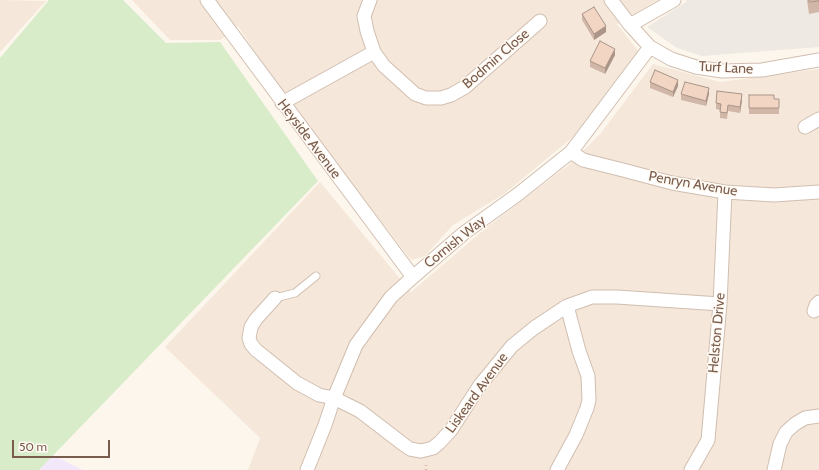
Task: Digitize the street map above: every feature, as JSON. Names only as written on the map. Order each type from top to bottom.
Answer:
[{"type":"street","name":"Heyside Avenue","points":[[207,0],[412,277]]},
{"type":"street","name":"Bodmin Close","points":[[370,0],[364,16],[374,52],[384,66],[415,94],[426,98],[441,98],[465,88],[540,21]]},
{"type":"street","name":"Turf Lane","points":[[611,0],[630,25],[650,47],[671,59],[696,67],[722,71],[762,70],[819,60]]},
{"type":"street","points":[[630,25],[674,0]]},
{"type":"street","name":"Cornish Way","points":[[307,470],[356,345],[391,298],[412,277],[464,233],[517,195],[571,152],[650,47]]},
{"type":"street","points":[[282,102],[374,52]]},
{"type":"street","points":[[804,127],[819,119]]},
{"type":"street","name":"Penryn Avenue","points":[[571,152],[583,160],[672,183],[725,192],[774,195],[819,192]]},
{"type":"street","name":"Helston Drive","points":[[691,470],[708,440],[720,304],[725,192]]},
{"type":"street","name":"Liskeard Avenue","points":[[275,298],[256,319],[249,332],[251,344],[256,350],[298,383],[319,395],[334,398],[360,411],[410,449],[421,451],[433,448],[440,442],[450,430],[480,385],[512,346],[534,328],[567,306],[592,297],[617,297],[720,304]]},
{"type":"street","points":[[557,470],[576,434],[589,400],[588,376],[579,351],[567,306]]},
{"type":"street","points":[[774,470],[780,444],[786,432],[804,418],[819,416]]},
{"type":"lane","points":[[275,298],[295,293],[316,276]]},
{"type":"shaded area","points":[[0,0],[46,1],[0,52]]},
{"type":"shaded area","points":[[132,0],[657,0],[617,24],[639,52],[573,137],[504,194],[453,225],[425,256],[411,260],[279,88],[238,26],[220,40],[170,40]]},
{"type":"shaded area","points":[[686,0],[819,0],[819,47],[702,56],[677,48],[647,27],[686,2]]},
{"type":"shaded area","points":[[653,64],[720,82],[819,69],[819,470],[248,470],[260,438],[165,347],[320,182],[411,292],[486,228],[570,164],[601,133]]},
{"type":"shaded area","points":[[53,455],[83,470],[39,470]]},
{"type":"green space","points":[[49,0],[123,0],[166,43],[220,42],[318,181],[39,470],[0,470],[0,58]]},
{"type":"building","points":[[809,0],[819,0],[819,1],[809,2]]},
{"type":"building","points":[[594,7],[606,26],[594,34],[582,14]]},
{"type":"building","points":[[600,41],[615,49],[605,68],[590,61]]},
{"type":"building","points":[[655,70],[678,80],[673,92],[650,82]]},
{"type":"building","points":[[685,82],[709,88],[706,101],[681,94]]},
{"type":"building","points":[[717,91],[742,94],[740,107],[728,105],[727,113],[720,112],[721,104],[716,103]]},
{"type":"building","points":[[749,95],[774,95],[774,99],[779,99],[779,108],[749,108]]}]
